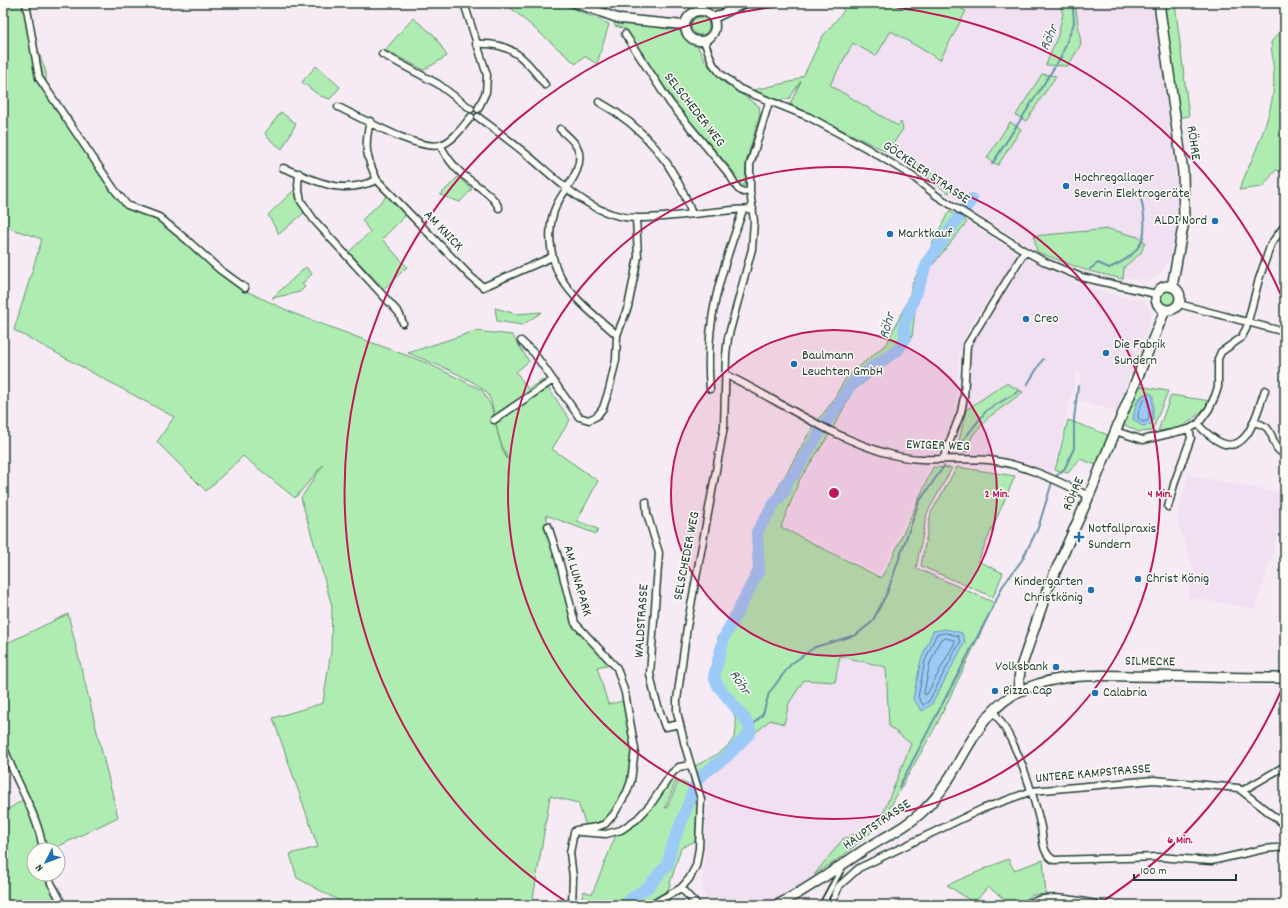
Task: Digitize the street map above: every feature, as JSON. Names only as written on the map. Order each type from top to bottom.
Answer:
[{"type":"main road","name":"RÖHRE","points":[[1159,3],[1183,172],[1184,221],[1172,287]]},
{"type":"main road","points":[[1162,287],[1172,287],[1180,294],[1179,304],[1171,310],[1165,310],[1158,306],[1156,294],[1162,287]]},
{"type":"main road","name":"RÖHRE","points":[[1018,692],[1020,670],[1048,588],[1089,496],[1165,310]]},
{"type":"main road","name":"SILMECKE","points":[[1018,692],[1062,678],[1096,675],[1285,678]]},
{"type":"main road","name":"HAUPTSTRASSE","points":[[777,905],[820,881],[845,863],[909,823],[925,810],[949,778],[981,725],[993,711],[1018,692]]},
{"type":"street","points":[[26,3],[39,78],[114,189],[128,205],[159,217],[219,269],[244,288]]},
{"type":"street","points":[[464,3],[476,44],[486,70],[487,82],[484,98],[474,109],[469,112],[506,138],[566,188],[604,212],[636,218],[753,209]]},
{"type":"street","points":[[575,3],[620,19],[684,25]]},
{"type":"street","points":[[714,18],[745,3]]},
{"type":"street","points":[[695,11],[707,12],[714,18],[716,25],[713,34],[704,41],[698,41],[691,38],[685,30],[684,25],[688,15],[695,11]]},
{"type":"street","name":"SELSCHEDER WEG","points":[[625,34],[670,103],[729,174],[738,189],[743,192],[750,191]]},
{"type":"street","name":"GÖCKELER STRASSE","points":[[704,41],[713,64],[730,82],[751,95],[809,117],[868,149],[912,176],[937,196],[957,209],[1025,251],[1047,263],[1081,277],[1156,294]]},
{"type":"street","points":[[476,44],[494,44],[514,51],[527,63],[545,85]]},
{"type":"street","points":[[338,107],[408,141],[423,145],[440,146],[457,134],[480,112],[438,84],[382,54]]},
{"type":"street","points":[[599,102],[620,113],[659,151],[674,171],[685,193],[692,214]]},
{"type":"street","name":"SELSCHEDER WEG","points":[[651,905],[681,888],[693,873],[698,853],[702,807],[680,724],[677,700],[687,627],[724,427],[727,375],[726,355],[728,338],[752,249],[754,233],[753,209],[750,191],[750,165],[770,102]]},
{"type":"street","name":"AM KNICK","points":[[370,122],[365,142],[368,160],[377,180],[482,287],[517,274],[552,257]]},
{"type":"street","points":[[560,128],[578,148],[580,165],[556,206],[551,224],[552,257],[568,288],[617,334]]},
{"type":"street","points":[[440,146],[446,157],[460,172],[495,201],[499,208]]},
{"type":"street","points":[[283,168],[339,188],[360,187],[377,180]]},
{"type":"street","points":[[299,173],[298,186],[301,201],[314,220],[399,313],[403,323]]},
{"type":"street","points":[[710,389],[708,366],[711,318],[722,270],[742,210]]},
{"type":"street","points":[[521,341],[534,353],[579,417],[589,420],[597,416],[603,408],[609,390],[616,360],[617,334],[628,307],[638,257],[636,218]]},
{"type":"street","points":[[1115,431],[1143,440],[1189,429],[1198,424],[1209,410],[1218,387],[1218,359],[1221,352],[1241,338],[1249,322],[1259,279],[1271,244],[1285,225]]},
{"type":"street","points":[[943,459],[963,404],[967,345],[1025,251]]},
{"type":"street","points":[[1179,304],[1285,332]]},
{"type":"street","name":"EWIGER WEG","points":[[727,375],[831,431],[863,446],[904,457],[991,460],[1053,479],[1089,496]]},
{"type":"street","points":[[494,420],[553,380]]},
{"type":"street","points":[[1198,424],[1203,432],[1220,443],[1233,446],[1242,442],[1254,422],[1265,390]]},
{"type":"street","points":[[1254,422],[1265,426],[1269,430],[1276,448],[1285,454]]},
{"type":"street","points":[[1168,507],[1175,481],[1191,438],[1189,429]]},
{"type":"street","name":"WALDSTRASSE","points":[[646,502],[647,514],[659,553],[650,674],[655,697],[665,726],[680,724]]},
{"type":"street","name":"AM LUNAPARK","points":[[548,526],[559,560],[575,623],[616,668],[625,693],[636,749],[631,781],[627,792],[614,814],[605,824],[597,828],[576,830],[574,832]]},
{"type":"street","points":[[993,711],[1006,732],[1032,791],[1045,852],[1054,860],[1160,857],[1210,861],[1264,848],[1285,846]]},
{"type":"street","points":[[3,744],[14,772],[35,816],[41,842]]},
{"type":"street","points":[[572,905],[573,877],[570,853],[574,832],[606,834],[621,830],[637,819],[651,804],[672,773],[679,767],[690,765]]},
{"type":"street","points":[[1242,791],[1285,766]]},
{"type":"street","name":"UNTERE KAMPSTRASSE","points":[[831,905],[839,886],[859,868],[982,809],[1032,791],[1154,780],[1238,788],[1285,825]]},
{"type":"street","points":[[822,905],[845,863]]},
{"type":"street","points":[[50,882],[63,905]]},
{"type":"street","points":[[681,888],[697,905]]},
{"type":"street","points":[[1026,905],[1039,899],[1052,898],[1102,905]]},
{"type":"shaded area","points":[[963,3],[1156,3],[1178,194],[1177,224],[1170,257],[1161,272],[1149,281],[1105,275],[1037,252],[956,200],[888,153],[903,129],[829,85],[853,43],[966,11],[961,9]]},
{"type":"shaded area","points":[[967,222],[1019,255],[969,327],[959,353],[955,411],[948,437],[935,457],[902,455],[865,443],[833,429],[853,391],[901,353],[912,336],[917,293],[931,267]]},
{"type":"shaded area","points":[[1026,258],[1081,285],[1107,293],[1144,301],[1151,312],[1150,320],[1116,412],[1079,400],[1080,374],[1077,372],[1052,474],[997,458],[954,453],[967,399],[970,354],[973,342]]},
{"type":"shaded area","points":[[828,437],[900,463],[931,466],[880,575],[783,526],[802,480]]},
{"type":"shaded area","points":[[1188,475],[1285,494],[1285,501],[1273,553],[1255,609],[1188,597],[1194,570],[1177,519]]},
{"type":"shaded area","points":[[840,655],[886,667],[889,726],[911,744],[882,816],[875,825],[843,839],[814,875],[803,905],[709,905],[702,890],[708,800],[700,781],[770,720],[784,724],[789,703],[804,680]]},
{"type":"green space","points":[[3,3],[24,3],[34,40],[46,72],[46,95],[112,191],[124,205],[158,220],[186,241],[220,271],[246,291],[295,314],[427,363],[482,390],[491,406],[497,428],[491,401],[484,390],[465,378],[408,353],[475,331],[512,335],[529,361],[516,372],[528,389],[543,380],[570,420],[552,449],[598,481],[577,521],[598,529],[596,534],[546,515],[573,622],[611,664],[597,667],[608,704],[624,701],[633,747],[631,772],[623,796],[608,816],[598,822],[586,826],[578,803],[550,796],[532,905],[347,905],[297,878],[290,854],[318,847],[273,718],[323,703],[331,651],[332,606],[301,498],[323,465],[295,498],[243,456],[206,491],[157,442],[174,417],[14,330],[42,239],[3,226]],"holes":[[[500,441],[503,447],[508,460],[503,452]]]},
{"type":"green space","points":[[505,3],[560,3],[609,24],[597,64],[584,56],[576,64]]},
{"type":"green space","points":[[839,3],[849,3],[853,8],[864,3],[963,3],[961,9],[966,11],[940,60],[891,31],[876,56],[853,43],[830,85],[898,126],[901,122],[903,129],[892,145],[885,151],[790,104],[801,81],[789,99],[777,100],[754,90],[794,81],[804,75],[822,37],[844,11]]},
{"type":"green space","points":[[1059,3],[1075,3],[1081,44],[1068,66],[1046,65],[1058,35],[1063,14]]},
{"type":"green space","points":[[1164,3],[1175,3],[1189,116],[1179,118]]},
{"type":"green space","points":[[696,17],[704,17],[709,22],[707,33],[704,35],[696,35],[691,30],[691,22]]},
{"type":"green space","points":[[413,18],[434,35],[447,56],[424,70],[385,50]]},
{"type":"green space","points":[[614,22],[681,31],[689,40],[696,44],[707,64],[723,82],[759,106],[760,114],[746,162],[745,186],[740,186],[733,171],[679,108],[626,29],[615,26]]},
{"type":"green space","points":[[1285,26],[1285,173],[1276,170],[1262,187],[1239,190],[1261,137],[1270,109],[1274,82],[1271,42]]},
{"type":"green space","points":[[316,66],[340,87],[330,99],[320,96],[302,82]]},
{"type":"green space","points":[[1042,74],[1056,76],[1026,121],[1016,115]]},
{"type":"green space","points":[[281,112],[296,124],[282,149],[268,138],[265,133]]},
{"type":"green space","points":[[1010,122],[1021,129],[998,165],[987,158]]},
{"type":"green space","points":[[905,154],[952,188],[949,193],[901,159]]},
{"type":"green space","points":[[458,177],[472,189],[460,202],[440,195]]},
{"type":"green space","points":[[296,188],[299,203],[304,213],[279,234],[268,215]]},
{"type":"green space","points":[[388,195],[406,215],[382,239],[407,267],[384,289],[349,252],[370,232],[362,220]]},
{"type":"green space","points":[[949,211],[967,222],[931,267],[917,293],[912,336],[901,353],[853,391],[829,435],[800,479],[781,527],[881,578],[892,558],[933,467],[952,468],[927,513],[916,568],[995,603],[937,724],[880,825],[841,857],[814,875],[843,839],[875,825],[882,816],[911,744],[889,726],[886,667],[840,656],[835,682],[804,680],[789,703],[784,724],[770,720],[700,781],[695,766],[724,750],[734,736],[736,727],[735,717],[730,704],[719,686],[716,675],[718,636],[723,635],[755,570],[753,533],[813,426],[830,405],[846,378],[887,343],[908,300],[913,282]]},
{"type":"green space","points":[[1109,229],[1138,237],[1145,242],[1141,253],[1124,267],[1123,279],[1085,270],[1037,252],[1034,236]]},
{"type":"green space","points":[[306,267],[312,274],[302,284],[305,287],[300,292],[272,298]]},
{"type":"green space","points":[[1167,291],[1174,296],[1175,299],[1170,306],[1167,307],[1160,302],[1159,299],[1164,292]]},
{"type":"green space","points":[[495,308],[516,314],[542,312],[522,325],[497,321]]},
{"type":"green space","points":[[1006,383],[1023,392],[989,417],[972,436],[967,452],[957,450],[966,410]]},
{"type":"green space","points":[[1138,386],[1168,391],[1152,431],[1139,432],[1123,424]],"holes":[[[1149,393],[1153,420],[1136,403],[1142,395]]]},
{"type":"green space","points":[[1171,395],[1210,401],[1201,412],[1181,428],[1158,431]]},
{"type":"green space","points":[[1068,420],[1108,435],[1096,465],[1080,459],[1068,473],[1055,470]]},
{"type":"green space","points":[[957,467],[1015,476],[978,561],[1003,573],[993,597],[921,566],[931,513]]},
{"type":"green space","points":[[68,614],[118,817],[66,843],[44,842],[34,810],[14,769],[3,740],[3,645]]},
{"type":"green space","points":[[672,775],[677,779],[665,808],[667,808],[679,780],[690,786],[697,806],[695,841],[681,848],[668,890],[644,905],[579,905],[584,891],[592,894],[616,835],[639,820]]},
{"type":"green space","points":[[25,799],[33,815],[40,842],[26,842],[26,882],[50,882],[60,905],[3,905],[3,812]]},
{"type":"green space","points":[[1008,859],[1014,870],[1043,860],[1046,894],[1033,895],[1016,905],[998,905],[1003,898],[988,887],[974,903],[947,885]]},
{"type":"water","points":[[1149,393],[1153,395],[1153,420],[1150,425],[1142,426],[1133,419],[1139,400]]},
{"type":"water","points":[[946,629],[962,633],[965,642],[932,704],[922,711],[913,699],[921,660],[933,631]]},
{"type":"waterway","name":"Röhr","points":[[992,164],[1061,57],[1074,23],[1073,7],[1071,3]]},
{"type":"waterway","points":[[1090,269],[1098,263],[1109,268],[1132,255],[1138,247],[1142,239],[1144,229],[1143,207],[1140,194]]},
{"type":"waterway","name":"Röhr","points":[[826,423],[851,385],[874,366],[898,350],[905,339],[904,325],[928,261],[972,199]]},
{"type":"waterway","points":[[1027,385],[1043,359]]},
{"type":"waterway","points":[[899,787],[1002,587],[1022,560],[1038,528],[1053,479],[1065,468],[1074,448],[1074,419],[1078,386]]},
{"type":"waterway","points":[[960,444],[987,410],[1019,391]]},
{"type":"waterway","name":"Röhr","points":[[625,905],[633,897],[648,887],[668,864],[671,849],[698,778],[726,757],[750,733],[750,728],[745,719],[718,686],[714,676],[724,638],[759,570],[757,532],[774,504],[786,489],[785,484],[795,473],[820,432]]},
{"type":"waterway","points":[[750,728],[763,714],[769,693],[791,664],[815,647],[856,635],[872,622],[887,593],[919,502],[944,466]]},
{"type":"place","name":"Hochregallager Severin Elektrogeräte","points":[[1066,186]]},
{"type":"place","name":"ALDI Nord","points":[[1215,221]]},
{"type":"place","name":"Marktkauf","points":[[890,234]]},
{"type":"place","name":"Creo","points":[[1026,319]]},
{"type":"place","name":"Die Fabrik Sundern","points":[[1106,353]]},
{"type":"place","name":"Baulmann Leuchten GmbH","points":[[794,364]]},
{"type":"place","name":"Notfallpraxis Sundern","points":[[1079,537]]},
{"type":"place","name":"Christ König","points":[[1138,579]]},
{"type":"place","name":"Kindergarten Christkönig","points":[[1091,590]]},
{"type":"place","name":"Volksbank","points":[[1056,667]]},
{"type":"place","name":"Pizza Cap","points":[[995,691]]},
{"type":"place","name":"Calabria","points":[[1095,693]]}]
